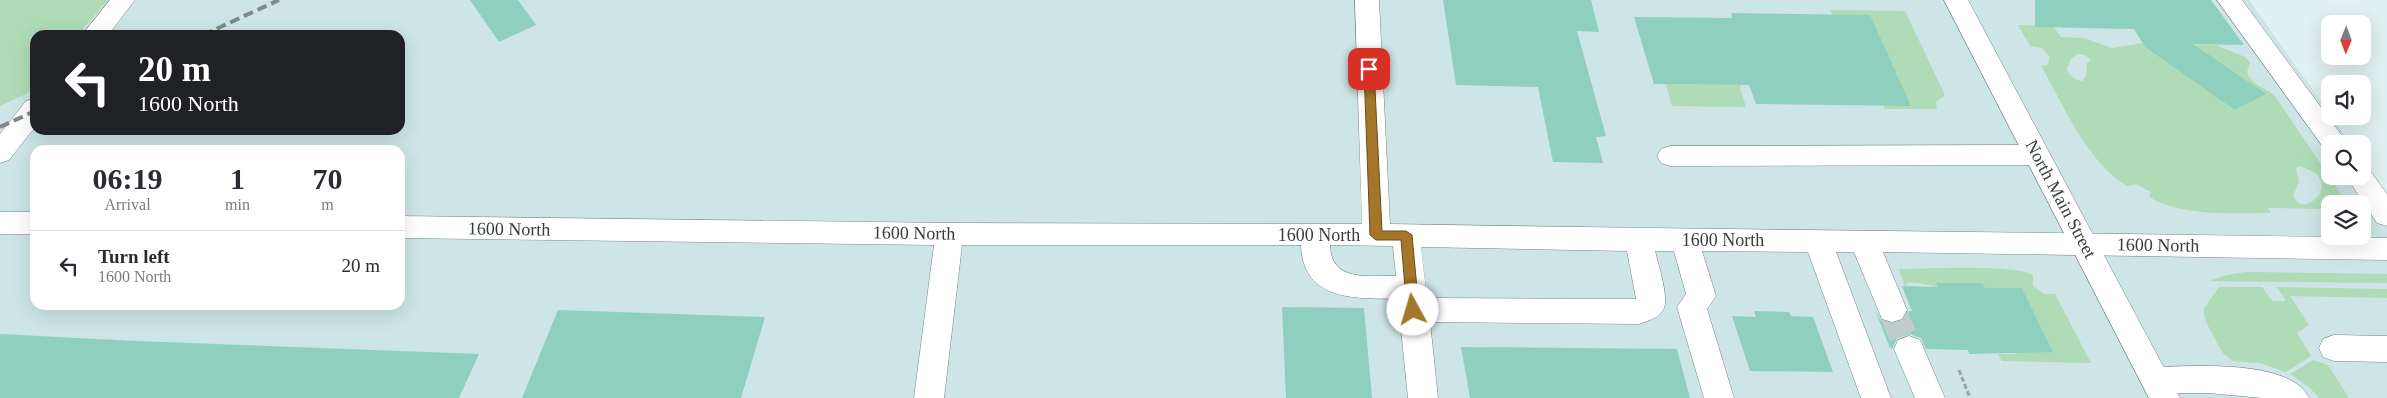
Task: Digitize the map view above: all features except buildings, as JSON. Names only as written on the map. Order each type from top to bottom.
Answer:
[{"type":"street","points":[[98,30],[123,0]]},
{"type":"street","points":[[1367,0],[1376,235]]},
{"type":"street","name":"North Main Street","points":[[1956,0],[2161,389]]},
{"type":"street","points":[[2229,0],[2328,135]]},
{"type":"street","points":[[0,153],[30,114]]},
{"type":"street","points":[[1670,156],[2037,155]]},
{"type":"street","points":[[2365,185],[2387,215]]},
{"type":"street","points":[[0,223],[30,223]]},
{"type":"street","name":"1600 North","points":[[405,227],[949,234],[1406,235],[1639,240],[1818,240],[2387,249]]},
{"type":"street","points":[[929,398],[949,234]]},
{"type":"street","points":[[1315,234],[1316,262],[1330,278],[1345,286],[1412,299],[1639,312],[1652,304],[1639,240]]},
{"type":"street","points":[[1406,235],[1423,398]]},
{"type":"street","points":[[1685,240],[1701,296],[1692,307],[1719,398]]},
{"type":"street","points":[[1818,240],[1876,398]]},
{"type":"street","points":[[1864,241],[1892,310]]},
{"type":"street","points":[[2334,348],[2387,349]]},
{"type":"street","points":[[1909,349],[1930,398]]},
{"type":"street","points":[[2161,389],[2230,381],[2270,385],[2294,398]]},
{"type":"path","points":[[1959,370],[1970,398]]},
{"type":"shaded area","points":[[89,0],[2249,0],[2321,102],[2321,125],[2338,125],[2345,135],[2321,135],[2321,185],[2371,185],[2371,171],[2387,193],[2387,398],[0,398],[0,103],[30,68],[30,135],[405,135],[405,30],[63,30]]},
{"type":"green space","points":[[0,0],[108,0],[82,30],[30,30],[30,91],[0,106]]},
{"type":"green space","points":[[1830,10],[1905,11],[1944,93],[1944,96],[1936,102],[1937,109],[1885,109]]},
{"type":"green space","points":[[2018,25],[2053,26],[2061,37],[2084,38],[2112,48],[2143,43],[2216,45],[2245,57],[2250,63],[2247,72],[2249,77],[2277,99],[2321,164],[2321,183],[2316,173],[2300,166],[2296,168],[2299,182],[2293,196],[2298,203],[2305,205],[2318,196],[2321,192],[2321,185],[2335,185],[2342,195],[2321,195],[2321,209],[2268,208],[2271,213],[2193,211],[2177,208],[2149,197],[2151,192],[2136,184],[2127,186],[2113,175],[2088,148],[2041,66],[2048,65],[2050,57],[2042,48],[2030,46]],"holes":[[[2079,54],[2085,55],[2091,60],[2087,64],[2086,76],[2082,81],[2077,80],[2069,74],[2067,69],[2071,58]]]},
{"type":"green space","points":[[1666,84],[1741,85],[1740,88],[1746,107],[1672,106]]},
{"type":"green space","points":[[1989,268],[2007,269],[2033,275],[2033,286],[2044,294],[2055,294],[2091,363],[2002,361],[1998,354],[2015,354],[2015,351],[2053,352],[2022,288],[1985,288],[1983,283],[1936,283],[1938,287],[1908,283],[1905,286],[1899,269]]},
{"type":"green space","points":[[2245,272],[2387,274],[2387,283],[2209,281]]},
{"type":"green space","points":[[2219,287],[2262,287],[2272,301],[2286,301],[2277,287],[2387,289],[2387,298],[2290,296],[2309,325],[2297,333],[2311,356],[2286,372],[2260,363],[2233,361],[2222,352],[2207,324],[2204,314],[2204,308]]},
{"type":"green space","points":[[2313,360],[2328,365],[2349,398],[2319,398],[2309,387],[2290,374]]},
{"type":"tunnel","points":[[1892,310],[1909,349]]},
{"type":"railway","points":[[214,30],[279,0]]},
{"type":"railway","points":[[0,127],[30,113]]},
{"type":"route","points":[[1369,69],[1376,235],[1406,235],[1413,310]]}]
